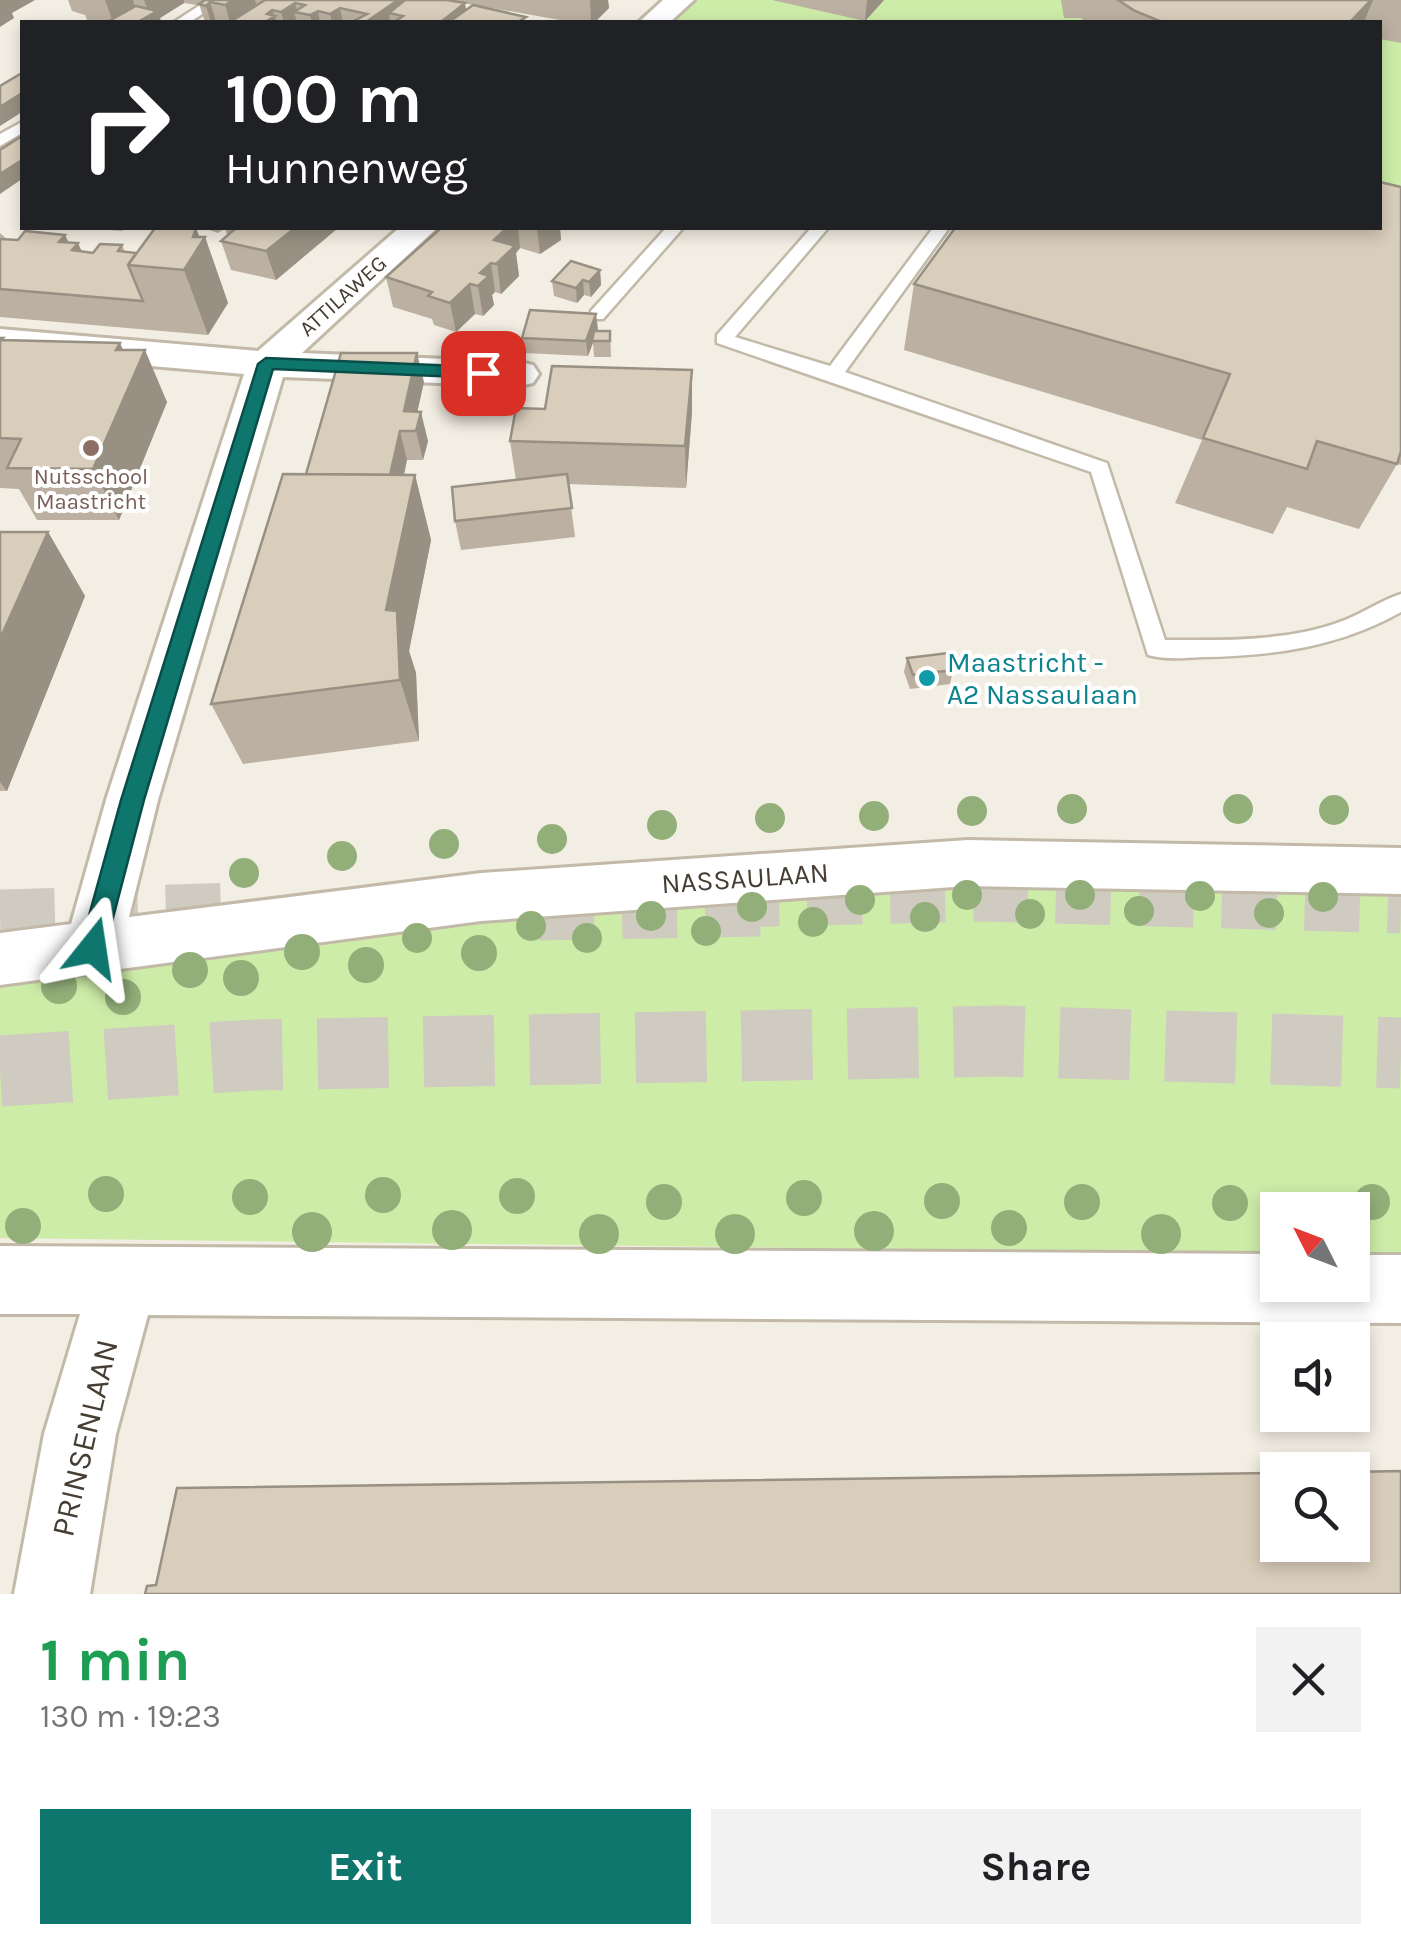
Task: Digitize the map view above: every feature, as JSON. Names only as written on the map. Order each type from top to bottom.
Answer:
[{"type":"street","points":[[655,20],[680,0]]},
{"type":"street","name":"ATTILAWEG","points":[[266,364],[417,230]]},
{"type":"street","points":[[0,341],[266,364],[519,374]]},
{"type":"street","points":[[93,948],[132,800],[266,364]]},
{"type":"street","name":"NASSAULAAN","points":[[0,958],[481,897],[968,863],[1105,862],[1401,872]]},
{"type":"street","points":[[0,1280],[1401,1288]]},
{"type":"street","name":"PRINSENLAAN","points":[[52,1594],[80,1434],[124,1283]]},
{"type":"lane","points":[[184,20],[217,0]]},
{"type":"lane","points":[[597,314],[674,230]]},
{"type":"lane","points":[[818,230],[723,339],[1100,468],[1156,649],[1232,649],[1324,639],[1375,618],[1401,602]]},
{"type":"lane","points":[[834,374],[940,230]]},
{"type":"green space","points":[[697,0],[1401,0],[1401,260],[1381,230],[1382,20],[672,20]]},
{"type":"green space","points":[[1141,883],[1401,888],[1401,1256],[1370,1255],[1370,1192],[1260,1192],[1260,1254],[0,1238],[0,972],[764,888]]},
{"type":"building","points":[[205,0],[233,0],[225,5],[199,4]]},
{"type":"building","points":[[265,0],[398,0],[369,20],[356,20],[367,14],[340,8],[330,14],[294,12],[305,5],[295,3],[281,12],[272,10],[267,14],[275,16],[268,20],[233,20]]},
{"type":"building","points":[[405,0],[465,3],[444,20],[397,20],[403,16],[389,13]]},
{"type":"building","points":[[1118,0],[1371,0],[1352,20],[1157,20]]},
{"type":"building","points":[[473,5],[526,17],[521,20],[452,20]]},
{"type":"building","points":[[136,6],[157,11],[141,20],[111,20]]},
{"type":"building","points":[[20,74],[20,94],[0,107],[0,86]]},
{"type":"building","points":[[20,137],[20,161],[0,174],[0,150]]},
{"type":"building","points":[[1382,182],[1401,187],[1401,451],[1397,464],[1317,441],[1307,469],[1203,438],[1230,374],[914,284],[954,230],[1382,230]]},
{"type":"building","points":[[154,230],[195,230],[193,237],[205,237],[184,270],[128,265]]},
{"type":"building","points":[[234,230],[292,230],[266,251],[221,241]]},
{"type":"building","points":[[439,230],[505,230],[494,240],[515,246],[480,273],[489,276],[478,286],[470,284],[450,303],[428,296],[432,292],[386,277]]},
{"type":"building","points":[[25,231],[65,235],[59,242],[78,243],[72,250],[93,253],[100,244],[122,245],[118,251],[136,253],[128,265],[143,301],[0,289],[0,239],[18,240]]},
{"type":"building","points":[[571,261],[600,270],[576,288],[552,281]]},
{"type":"building","points":[[530,310],[596,314],[586,341],[522,338]]},
{"type":"building","points":[[594,331],[610,331],[610,341],[592,341]]},
{"type":"building","points":[[0,338],[120,343],[116,350],[145,350],[93,469],[7,468],[21,439],[0,438]]},
{"type":"building","points":[[341,353],[417,353],[404,411],[421,412],[416,431],[400,431],[390,475],[306,474]]},
{"type":"building","points":[[552,366],[692,370],[685,446],[510,441],[516,408],[545,409]]},
{"type":"building","points":[[283,474],[415,475],[386,610],[397,611],[400,680],[211,704]]},
{"type":"building","points":[[567,474],[572,508],[455,521],[452,487]]},
{"type":"building","points":[[0,532],[48,532],[0,639]]},
{"type":"building","points":[[948,653],[953,670],[913,675],[907,658]]},
{"type":"building","points":[[1401,1471],[1401,1594],[145,1594],[147,1586],[156,1585],[177,1488],[1260,1473],[1260,1562],[1370,1562],[1370,1472]]},
{"type":"tunnel","points":[[724,900],[986,894],[1401,906]]},
{"type":"tunnel","points":[[539,913],[763,909]]},
{"type":"tunnel","points":[[0,917],[238,910]]},
{"type":"tunnel","points":[[0,1071],[255,1055],[1001,1041],[1401,1053]]},
{"type":"place","name":"Nutsschool Maastricht","points":[[91,448]]},
{"type":"place","name":"Maastricht - A2 Nassaulaan","points":[[927,678]]},
{"type":"route","points":[[93,948],[132,800],[266,364],[483,373]]}]
